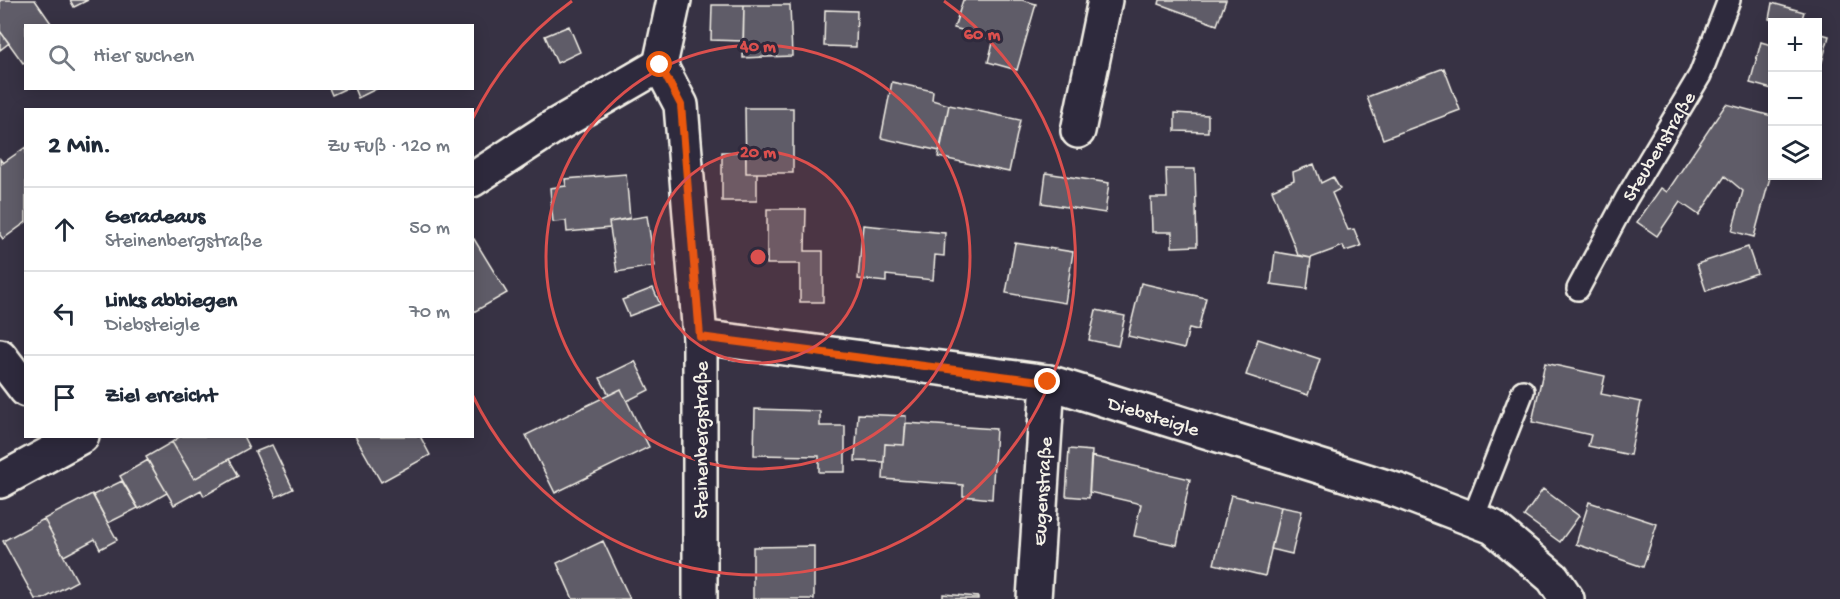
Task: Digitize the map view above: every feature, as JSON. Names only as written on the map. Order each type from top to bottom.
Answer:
[{"type":"street","points":[[474,179],[553,127],[660,65],[674,0]]},
{"type":"street","points":[[1078,131],[1104,0]]},
{"type":"street","name":"Steinenbergstraße","points":[[660,65],[681,105],[700,337],[700,599]]},
{"type":"street","name":"Diebsteigle","points":[[700,337],[1048,382],[1399,491],[1493,526],[1553,578],[1567,599]]},
{"type":"street","points":[[0,356],[24,387]]},
{"type":"street","name":"Eugenstraße","points":[[1034,599],[1048,382]]},
{"type":"street","points":[[0,481],[70,440]]},
{"type":"lane","name":"Steubenstraße","points":[[1578,289],[1626,199],[1700,75],[1729,0]]},
{"type":"lane","points":[[1473,518],[1523,391]]},
{"type":"building","points":[[0,0],[35,0],[52,24],[24,24],[23,63],[0,31]]},
{"type":"building","points":[[70,0],[88,0],[74,7]]},
{"type":"building","points":[[963,0],[1022,0],[1036,4],[1017,70],[988,62],[994,39],[954,28]]},
{"type":"building","points":[[1160,0],[1226,0],[1217,25],[1159,4]]},
{"type":"building","points":[[1772,3],[1804,12],[1802,18],[1769,18]]},
{"type":"building","points":[[712,5],[744,5],[743,41],[711,40]]},
{"type":"building","points":[[744,5],[790,5],[792,56],[743,58]]},
{"type":"building","points":[[825,10],[857,11],[856,47],[824,46]]},
{"type":"building","points":[[569,26],[580,52],[557,63],[545,36]]},
{"type":"building","points":[[0,31],[9,43],[0,50]]},
{"type":"building","points":[[1822,34],[1829,36],[1822,62]]},
{"type":"building","points":[[1761,42],[1768,44],[1768,88],[1750,83]]},
{"type":"building","points":[[1444,68],[1460,110],[1383,139],[1367,97]]},
{"type":"building","points":[[892,82],[933,91],[932,100],[949,105],[940,151],[881,138]]},
{"type":"building","points":[[330,90],[343,90],[332,95]]},
{"type":"building","points":[[355,90],[374,90],[358,98]]},
{"type":"building","points":[[1726,104],[1768,115],[1769,180],[1754,237],[1732,231],[1743,191],[1725,176],[1699,215],[1680,202],[1657,236],[1637,222],[1661,188],[1667,192]]},
{"type":"building","points":[[949,105],[1020,120],[1009,172],[938,157]]},
{"type":"building","points":[[745,108],[793,108],[793,173],[746,173]]},
{"type":"building","points":[[1175,113],[1208,115],[1208,132],[1175,131]]},
{"type":"building","points":[[24,148],[24,223],[3,239],[0,235],[0,159],[3,163]]},
{"type":"building","points":[[722,152],[746,152],[746,173],[757,173],[757,201],[722,201]]},
{"type":"building","points":[[1314,164],[1321,183],[1333,177],[1340,189],[1332,193],[1348,230],[1354,229],[1361,246],[1345,251],[1343,246],[1311,258],[1298,255],[1272,190],[1294,180],[1293,172]]},
{"type":"building","points":[[1166,169],[1195,169],[1197,246],[1172,247],[1172,232],[1152,232],[1151,198],[1167,198]]},
{"type":"building","points":[[1046,173],[1109,183],[1105,213],[1042,203]]},
{"type":"building","points":[[626,174],[630,218],[609,222],[610,228],[567,232],[566,221],[553,222],[550,188],[566,186],[565,179]]},
{"type":"building","points":[[767,209],[806,209],[805,251],[823,251],[823,302],[800,302],[800,264],[767,264]]},
{"type":"building","points":[[647,216],[655,266],[617,272],[609,222]]},
{"type":"building","points":[[863,225],[945,233],[944,256],[935,255],[933,280],[886,275],[886,282],[858,279]]},
{"type":"building","points":[[474,239],[507,293],[474,312]]},
{"type":"building","points":[[1015,243],[1073,252],[1065,303],[1006,293]]},
{"type":"building","points":[[1748,247],[1757,273],[1706,291],[1697,264]]},
{"type":"building","points":[[1275,252],[1311,258],[1307,289],[1271,284]]},
{"type":"building","points":[[1141,283],[1206,298],[1198,330],[1189,328],[1184,349],[1128,336]]},
{"type":"building","points":[[653,288],[660,304],[629,316],[622,300]]},
{"type":"building","points":[[1096,310],[1125,316],[1118,346],[1089,340]]},
{"type":"building","points":[[1258,339],[1320,359],[1308,395],[1246,375]]},
{"type":"building","points":[[635,361],[649,390],[627,401],[621,389],[609,395],[600,378]]},
{"type":"building","points":[[1545,363],[1605,376],[1601,394],[1641,402],[1630,455],[1588,446],[1591,435],[1532,422]]},
{"type":"building","points":[[621,389],[649,447],[555,493],[526,435]]},
{"type":"building","points":[[755,409],[820,411],[820,426],[845,426],[845,472],[819,472],[819,456],[754,455]]},
{"type":"building","points":[[858,414],[906,416],[904,445],[885,444],[884,462],[855,461]]},
{"type":"building","points":[[906,423],[996,429],[992,499],[963,496],[963,485],[883,479],[885,444],[904,445]]},
{"type":"building","points":[[178,438],[244,438],[249,448],[194,479],[172,442]]},
{"type":"building","points":[[356,438],[421,438],[430,455],[381,482]]},
{"type":"building","points":[[172,442],[194,479],[229,459],[239,476],[204,496],[201,490],[174,505],[146,457]]},
{"type":"building","points":[[272,445],[293,489],[276,497],[255,452]]},
{"type":"building","points":[[1069,449],[1092,451],[1089,498],[1066,496]]},
{"type":"building","points":[[1091,456],[1190,479],[1177,545],[1134,536],[1141,504],[1089,492]]},
{"type":"building","points":[[148,460],[167,493],[139,509],[120,476]]},
{"type":"building","points":[[122,481],[138,508],[108,523],[93,495]]},
{"type":"building","points":[[1543,489],[1579,516],[1560,542],[1524,516]]},
{"type":"building","points":[[92,494],[117,540],[100,549],[95,539],[64,556],[44,519]]},
{"type":"building","points":[[1231,495],[1281,507],[1265,576],[1214,564]]},
{"type":"building","points":[[1589,502],[1657,524],[1643,567],[1576,544]]},
{"type":"building","points":[[1281,507],[1302,511],[1292,554],[1271,549]]},
{"type":"building","points":[[44,519],[77,581],[43,599],[35,599],[3,541]]},
{"type":"building","points":[[603,541],[630,599],[573,599],[557,563]]},
{"type":"building","points":[[814,546],[814,599],[753,599],[753,547]]},
{"type":"building","points":[[943,594],[978,597],[978,599],[943,599]]},
{"type":"route","points":[[660,65],[681,105],[700,337],[1048,382]]}]
